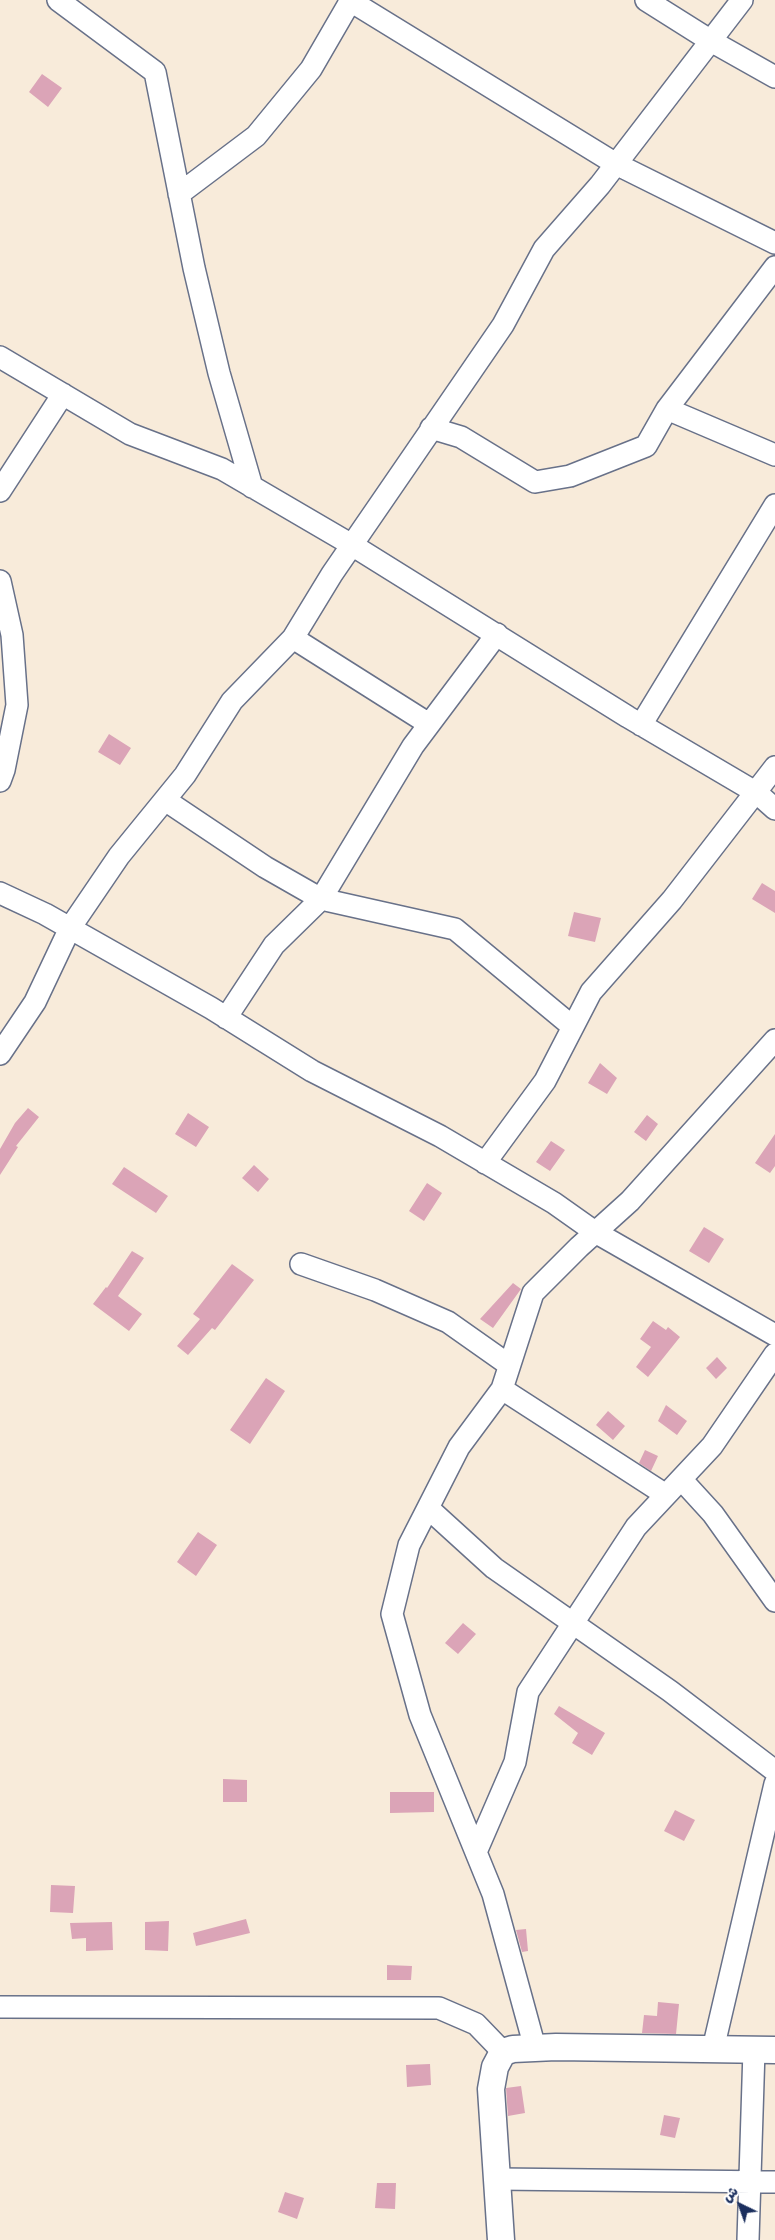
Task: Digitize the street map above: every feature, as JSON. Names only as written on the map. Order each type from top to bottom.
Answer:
[{"type":"street","points":[[58,0],[155,72],[179,194],[219,373],[252,487]]},
{"type":"street","points":[[179,194],[256,136],[311,69],[350,0],[616,164],[775,243]]},
{"type":"street","points":[[646,0],[711,41],[775,76]]},
{"type":"street","points":[[0,1054],[35,1002],[70,928],[119,856],[185,775],[232,701],[293,638],[352,544],[503,326],[544,249],[616,164],[742,0]]},
{"type":"street","points":[[431,428],[460,437],[535,482],[570,476],[646,446],[667,409],[775,267]]},
{"type":"street","points":[[0,357],[130,434],[222,469],[352,544],[642,725],[756,793],[775,809]]},
{"type":"street","points":[[0,491],[63,394]]},
{"type":"street","points":[[667,409],[775,455]]},
{"type":"street","points":[[642,725],[775,505]]},
{"type":"street","points":[[0,581],[12,635],[17,706],[0,781]]},
{"type":"street","points":[[226,1018],[274,944],[320,899],[413,746],[497,634]]},
{"type":"street","points":[[293,638],[429,724]]},
{"type":"street","points":[[485,1163],[545,1081],[591,992],[672,900],[775,767]]},
{"type":"street","points":[[165,800],[265,867],[320,899],[455,929],[573,1027]]},
{"type":"street","points":[[0,893],[70,928],[226,1018],[312,1071],[440,1136],[554,1203],[595,1232],[775,1335]]},
{"type":"street","points":[[536,2048],[493,1894],[420,1715],[392,1614],[409,1546],[459,1447],[502,1389],[533,1293],[636,1194],[775,1040]]},
{"type":"street","points":[[301,1264],[375,1290],[448,1322],[509,1364]]},
{"type":"street","points":[[476,1852],[516,1762],[528,1692],[636,1527],[712,1446],[775,1354]]},
{"type":"street","points":[[502,1389],[666,1495]]},
{"type":"street","points":[[681,1479],[712,1514],[775,1601]]},
{"type":"street","points":[[428,1508],[494,1568],[670,1691],[775,1772]]},
{"type":"street","points":[[713,2049],[775,1784]]},
{"type":"street","points":[[0,2007],[439,2008],[476,2024],[503,2052]]},
{"type":"street","points":[[500,2240],[491,2089],[496,2067],[503,2052],[513,2049],[536,2048],[764,2050],[749,2183],[748,2240]]},
{"type":"street","points":[[496,2179],[775,2182]]},
{"type":"building","points":[[42,74],[62,88],[48,107],[29,92]]},
{"type":"building","points":[[109,734],[131,748],[120,765],[98,752]]},
{"type":"building","points":[[762,883],[775,891],[775,913],[752,899]]},
{"type":"building","points":[[574,912],[601,918],[595,942],[568,936]]},
{"type":"building","points":[[600,1063],[617,1078],[607,1094],[588,1083]]},
{"type":"building","points":[[28,1108],[39,1117],[16,1146],[18,1147],[0,1175],[0,1149],[15,1123]]},
{"type":"building","points":[[188,1113],[209,1127],[196,1147],[175,1134]]},
{"type":"building","points":[[647,1115],[658,1124],[646,1141],[634,1132]]},
{"type":"building","points":[[775,1134],[775,1166],[770,1173],[755,1163]]},
{"type":"building","points":[[551,1141],[565,1150],[550,1171],[536,1162]]},
{"type":"building","points":[[254,1165],[269,1179],[258,1192],[242,1178]]},
{"type":"building","points":[[124,1167],[168,1196],[156,1213],[112,1184]]},
{"type":"building","points":[[427,1183],[442,1193],[424,1221],[409,1211]]},
{"type":"building","points":[[704,1227],[724,1239],[709,1263],[689,1251]]},
{"type":"building","points":[[132,1251],[144,1258],[118,1296],[142,1314],[129,1331],[93,1304],[107,1288]]},
{"type":"building","points":[[232,1264],[254,1280],[215,1330],[212,1328],[188,1355],[177,1346],[200,1319],[193,1314]]},
{"type":"building","points":[[513,1283],[521,1289],[493,1328],[480,1319]]},
{"type":"building","points":[[653,1321],[666,1330],[668,1327],[680,1337],[648,1377],[636,1367],[651,1347],[640,1339]]},
{"type":"building","points":[[717,1357],[727,1368],[716,1379],[706,1368]]},
{"type":"building","points":[[266,1378],[285,1391],[250,1444],[230,1430]]},
{"type":"building","points":[[666,1405],[687,1421],[677,1435],[658,1421]]},
{"type":"building","points":[[608,1411],[625,1426],[613,1440],[596,1425]]},
{"type":"building","points":[[645,1450],[658,1456],[651,1471],[639,1463]]},
{"type":"building","points":[[198,1532],[217,1545],[196,1576],[177,1562]]},
{"type":"building","points":[[463,1623],[476,1634],[458,1654],[445,1643]]},
{"type":"building","points":[[559,1706],[605,1733],[592,1755],[572,1743],[578,1733],[554,1714]]},
{"type":"building","points":[[223,1779],[247,1780],[247,1802],[223,1802]]},
{"type":"building","points":[[390,1792],[434,1792],[434,1812],[390,1813]]},
{"type":"building","points":[[675,1810],[695,1820],[684,1841],[664,1831]]},
{"type":"building","points":[[51,1885],[75,1886],[73,1913],[50,1912]]},
{"type":"building","points":[[246,1919],[250,1933],[196,1946],[193,1933]]},
{"type":"building","points":[[169,1921],[168,1951],[145,1950],[145,1922]]},
{"type":"building","points":[[112,1922],[113,1950],[86,1951],[86,1938],[72,1939],[70,1923]]},
{"type":"building","points":[[526,1929],[528,1951],[522,1952],[516,1930]]},
{"type":"building","points":[[387,1965],[412,1966],[411,1980],[387,1980]]},
{"type":"building","points":[[658,2002],[679,2004],[676,2034],[642,2033],[644,2015],[657,2016]]},
{"type":"building","points":[[430,2064],[431,2085],[407,2087],[406,2065]]},
{"type":"building","points":[[521,2086],[525,2113],[508,2116],[506,2088]]},
{"type":"building","points":[[664,2115],[680,2118],[675,2138],[660,2135]]},
{"type":"building","points":[[377,2183],[396,2183],[395,2209],[375,2208]]},
{"type":"building","points":[[285,2192],[304,2198],[297,2219],[278,2212]]}]
